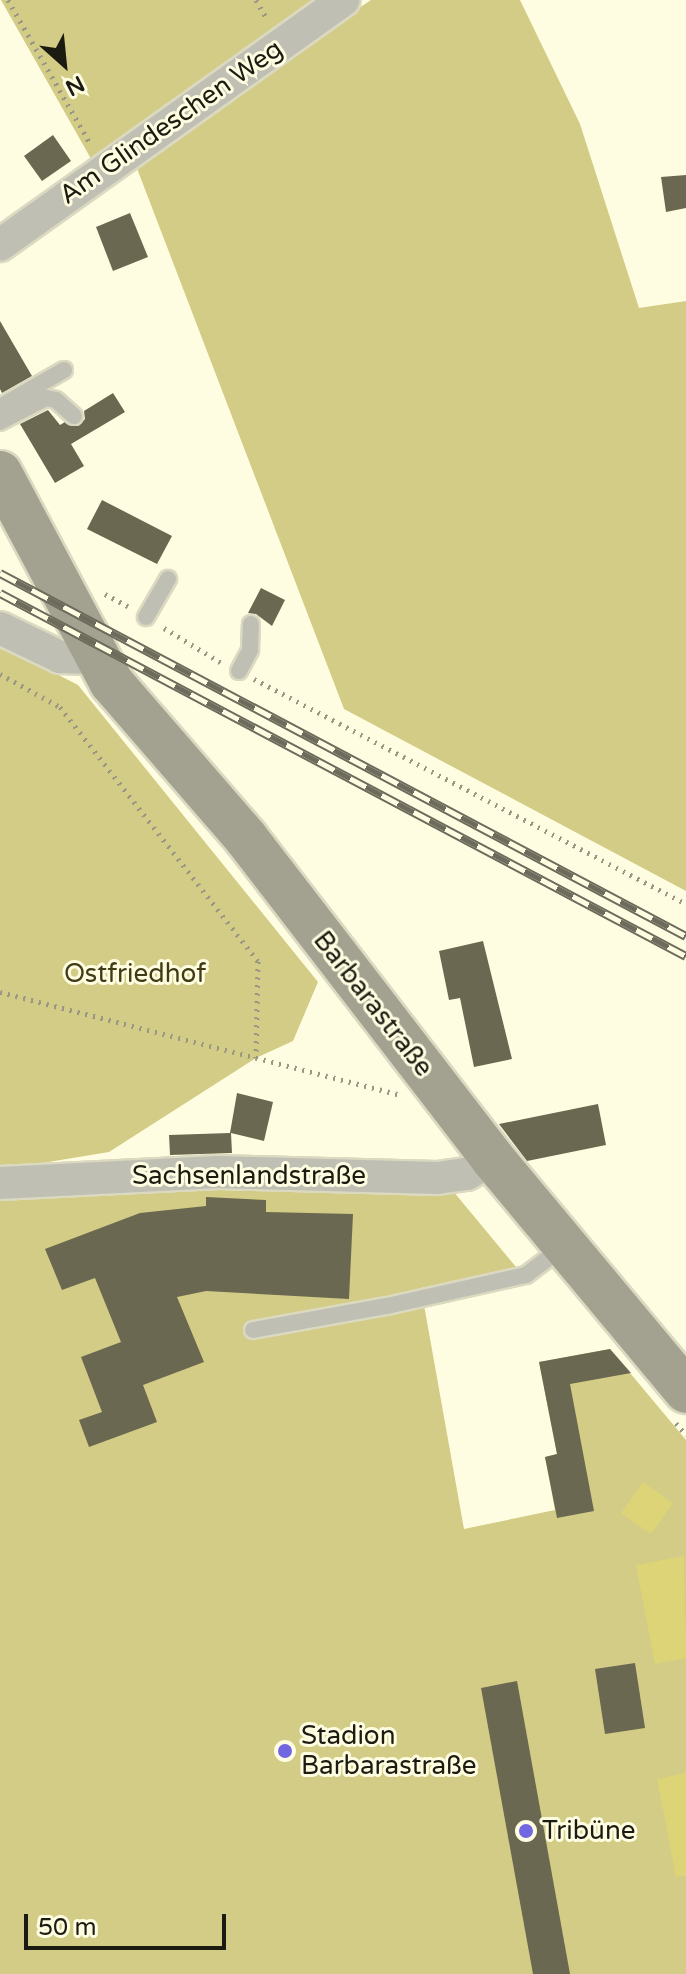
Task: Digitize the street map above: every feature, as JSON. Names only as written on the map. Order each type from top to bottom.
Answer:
[{"type":"street","name":"Am Glindeschen Weg","points":[[0,245],[343,0]]},
{"type":"street","name":"Barbarastraße","points":[[0,473],[96,658],[130,708],[246,838],[493,1159],[686,1391]]},
{"type":"street","points":[[0,628],[60,657],[96,658]]},
{"type":"street","name":"Sachsenlandstraße","points":[[0,1183],[218,1172],[437,1178],[467,1174],[493,1159]]},
{"type":"lane","points":[[0,407],[64,370]]},
{"type":"lane","points":[[0,422],[46,398],[56,400],[74,416]]},
{"type":"lane","points":[[146,617],[168,579]]},
{"type":"lane","points":[[239,671],[250,650],[251,624]]},
{"type":"lane","points":[[253,1330],[387,1306],[526,1275],[564,1246]]},
{"type":"path","points":[[8,0],[104,169]]},
{"type":"path","points":[[65,596],[90,585],[195,650],[686,904]]},
{"type":"path","points":[[0,674],[60,707],[258,961],[256,1058]]},
{"type":"path","points":[[0,992],[402,1095],[438,1089]]},
{"type":"green space","points":[[1,0],[329,0],[94,164]]},
{"type":"green space","points":[[371,0],[520,0],[580,124],[639,308],[686,301],[686,891],[344,709],[133,158]]},
{"type":"green space","name":"Ostfriedhof","points":[[0,645],[78,685],[318,982],[293,1041],[256,1058],[109,1152],[0,1170]]},
{"type":"green space","name":"Stadion Barbarastraße","points":[[245,1181],[453,1191],[516,1267],[421,1288],[464,1529],[555,1510],[545,1457],[557,1454],[539,1362],[610,1349],[686,1440],[686,1974],[0,1974],[0,1195]]},
{"type":"shaded area","points":[[643,1482],[673,1503],[651,1534],[621,1513]]},
{"type":"shaded area","points":[[684,1556],[686,1658],[655,1664],[636,1565]]},
{"type":"shaded area","points":[[686,1773],[686,1875],[676,1877],[657,1779]]},
{"type":"building","points":[[53,135],[71,161],[42,181],[24,156]]},
{"type":"building","points":[[686,175],[686,208],[666,212],[661,177]]},
{"type":"building","points":[[130,213],[148,257],[113,271],[96,227]]},
{"type":"building","points":[[0,321],[32,376],[2,393],[0,389]]},
{"type":"building","points":[[113,393],[125,412],[71,444],[84,466],[55,483],[20,424],[48,410],[60,425],[65,422],[78,426],[85,419],[84,411]]},
{"type":"building","points":[[102,500],[172,536],[157,564],[87,529]]},
{"type":"building","points":[[261,588],[285,600],[272,626],[256,614],[248,613]]},
{"type":"building","points":[[483,941],[512,1059],[474,1067],[460,998],[449,1000],[439,951]]},
{"type":"building","points":[[237,1093],[273,1102],[264,1141],[231,1133],[232,1153],[170,1155],[169,1135],[230,1133]]},
{"type":"building","points":[[598,1104],[606,1145],[527,1161],[499,1124]]},
{"type":"building","points":[[206,1197],[266,1200],[266,1212],[353,1214],[349,1299],[206,1291],[177,1297],[204,1362],[143,1385],[157,1422],[89,1447],[79,1420],[102,1412],[81,1357],[121,1342],[95,1278],[62,1290],[45,1249],[140,1213],[206,1206]]},
{"type":"building","points":[[610,1349],[631,1373],[570,1384],[594,1511],[557,1518],[545,1457],[557,1454],[539,1362]]},
{"type":"building","points":[[635,1663],[645,1728],[605,1734],[595,1669]]},
{"type":"building","name":"Tribüne","points":[[517,1681],[570,1974],[533,1974],[481,1688]]},
{"type":"railway","points":[[0,573],[686,936]]},
{"type":"railway","points":[[0,593],[686,956]]},
{"type":"place","name":"Stadion Barbarastraße","points":[[285,1751]]},
{"type":"place","name":"Tribüne","points":[[526,1831]]}]
